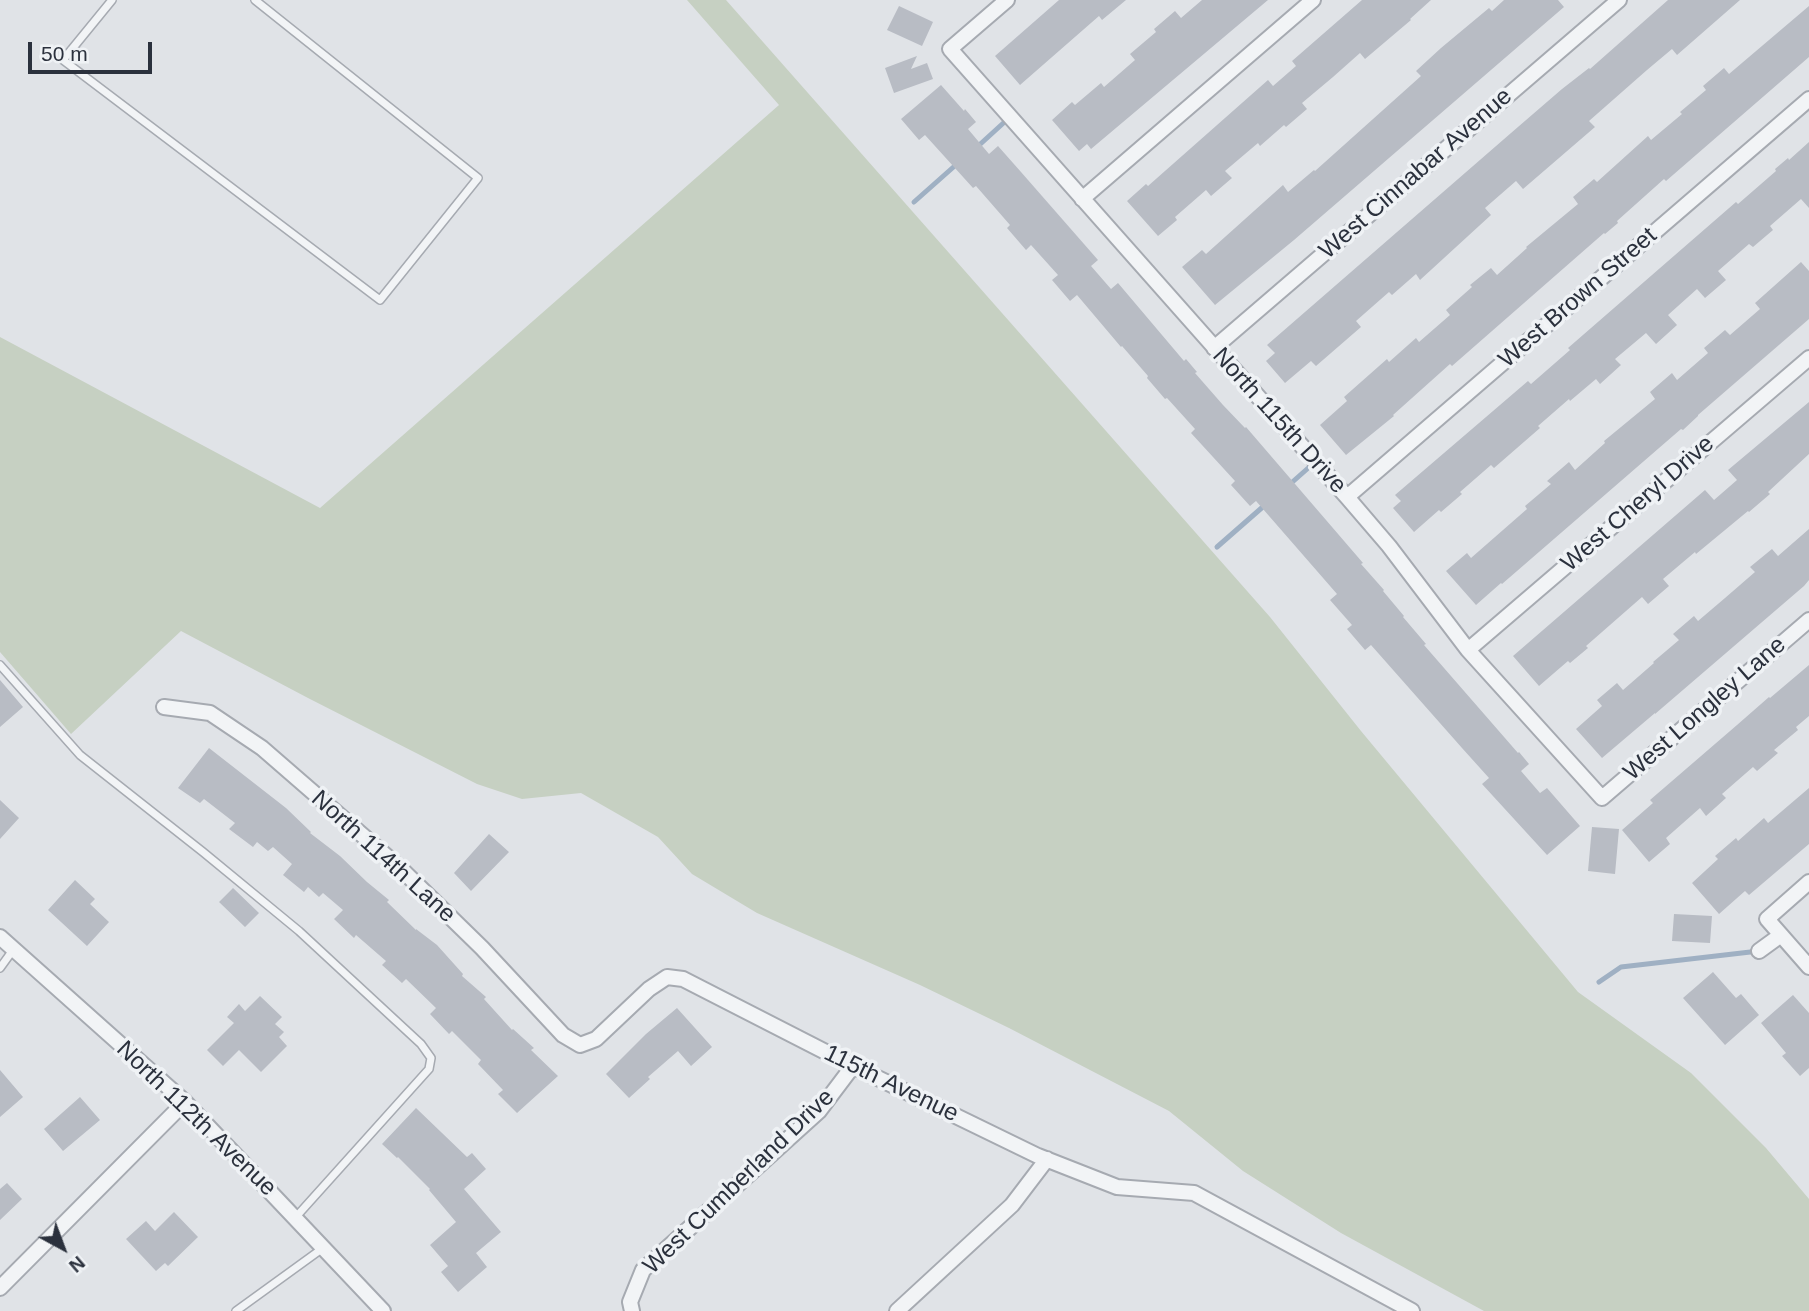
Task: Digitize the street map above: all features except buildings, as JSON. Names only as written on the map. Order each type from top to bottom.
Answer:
[{"type":"street","name":"North 115th Drive","points":[[1007,0],[950,49],[1347,497],[1389,546],[1468,650],[1602,798]]},
{"type":"street","points":[[1082,199],[1313,0]]},
{"type":"street","name":"West Cinnabar Avenue","points":[[1214,348],[1619,0]]},
{"type":"street","name":"West Brown Street","points":[[1347,497],[1809,99]]},
{"type":"street","name":"West Cheryl Drive","points":[[1468,650],[1809,358]]},
{"type":"street","name":"West Longley Lane","points":[[1602,798],[1809,620]]},
{"type":"street","name":"North 114th Lane","points":[[164,707],[210,713],[262,748],[399,866],[482,948],[563,1035],[580,1045],[596,1039],[649,989],[667,977]]},
{"type":"street","points":[[1809,882],[1767,919],[1809,967]]},
{"type":"street","points":[[1759,951],[1781,934]]},
{"type":"street","name":"North 112th Avenue","points":[[0,937],[185,1102],[383,1311]]},
{"type":"street","name":"115th Avenue","points":[[667,977],[682,979],[1038,1156],[1117,1187],[1194,1193],[1412,1311]]},
{"type":"street","name":"West Cumberland Drive","points":[[631,1306],[643,1270],[819,1111],[853,1066]]},
{"type":"street","points":[[0,1288],[185,1102]]},
{"type":"street","points":[[897,1311],[1012,1205],[1047,1159]]},
{"type":"lane","points":[[113,0],[63,60],[380,300],[478,178],[255,0]]},
{"type":"lane","points":[[0,665],[79,755],[299,931],[421,1044],[431,1058],[429,1069],[295,1218]]},
{"type":"lane","points":[[0,968],[13,950]]},
{"type":"lane","points":[[236,1311],[323,1248]]},
{"type":"green space","points":[[687,0],[726,0],[1270,617],[1578,992],[1691,1073],[1766,1148],[1809,1199],[1809,1311],[1484,1311],[1341,1233],[1243,1171],[1169,1111],[920,985],[757,913],[692,874],[658,837],[581,793],[522,799],[477,784],[181,631],[71,734],[0,652],[0,337],[320,508],[779,105]]},
{"type":"waterway","points":[[976,148],[1010,117]]},
{"type":"waterway","points":[[914,202],[958,163]]},
{"type":"waterway","points":[[1289,485],[1315,462]]},
{"type":"waterway","points":[[1217,547],[1265,505]]},
{"type":"waterway","points":[[1599,982],[1621,967],[1759,951]]}]
